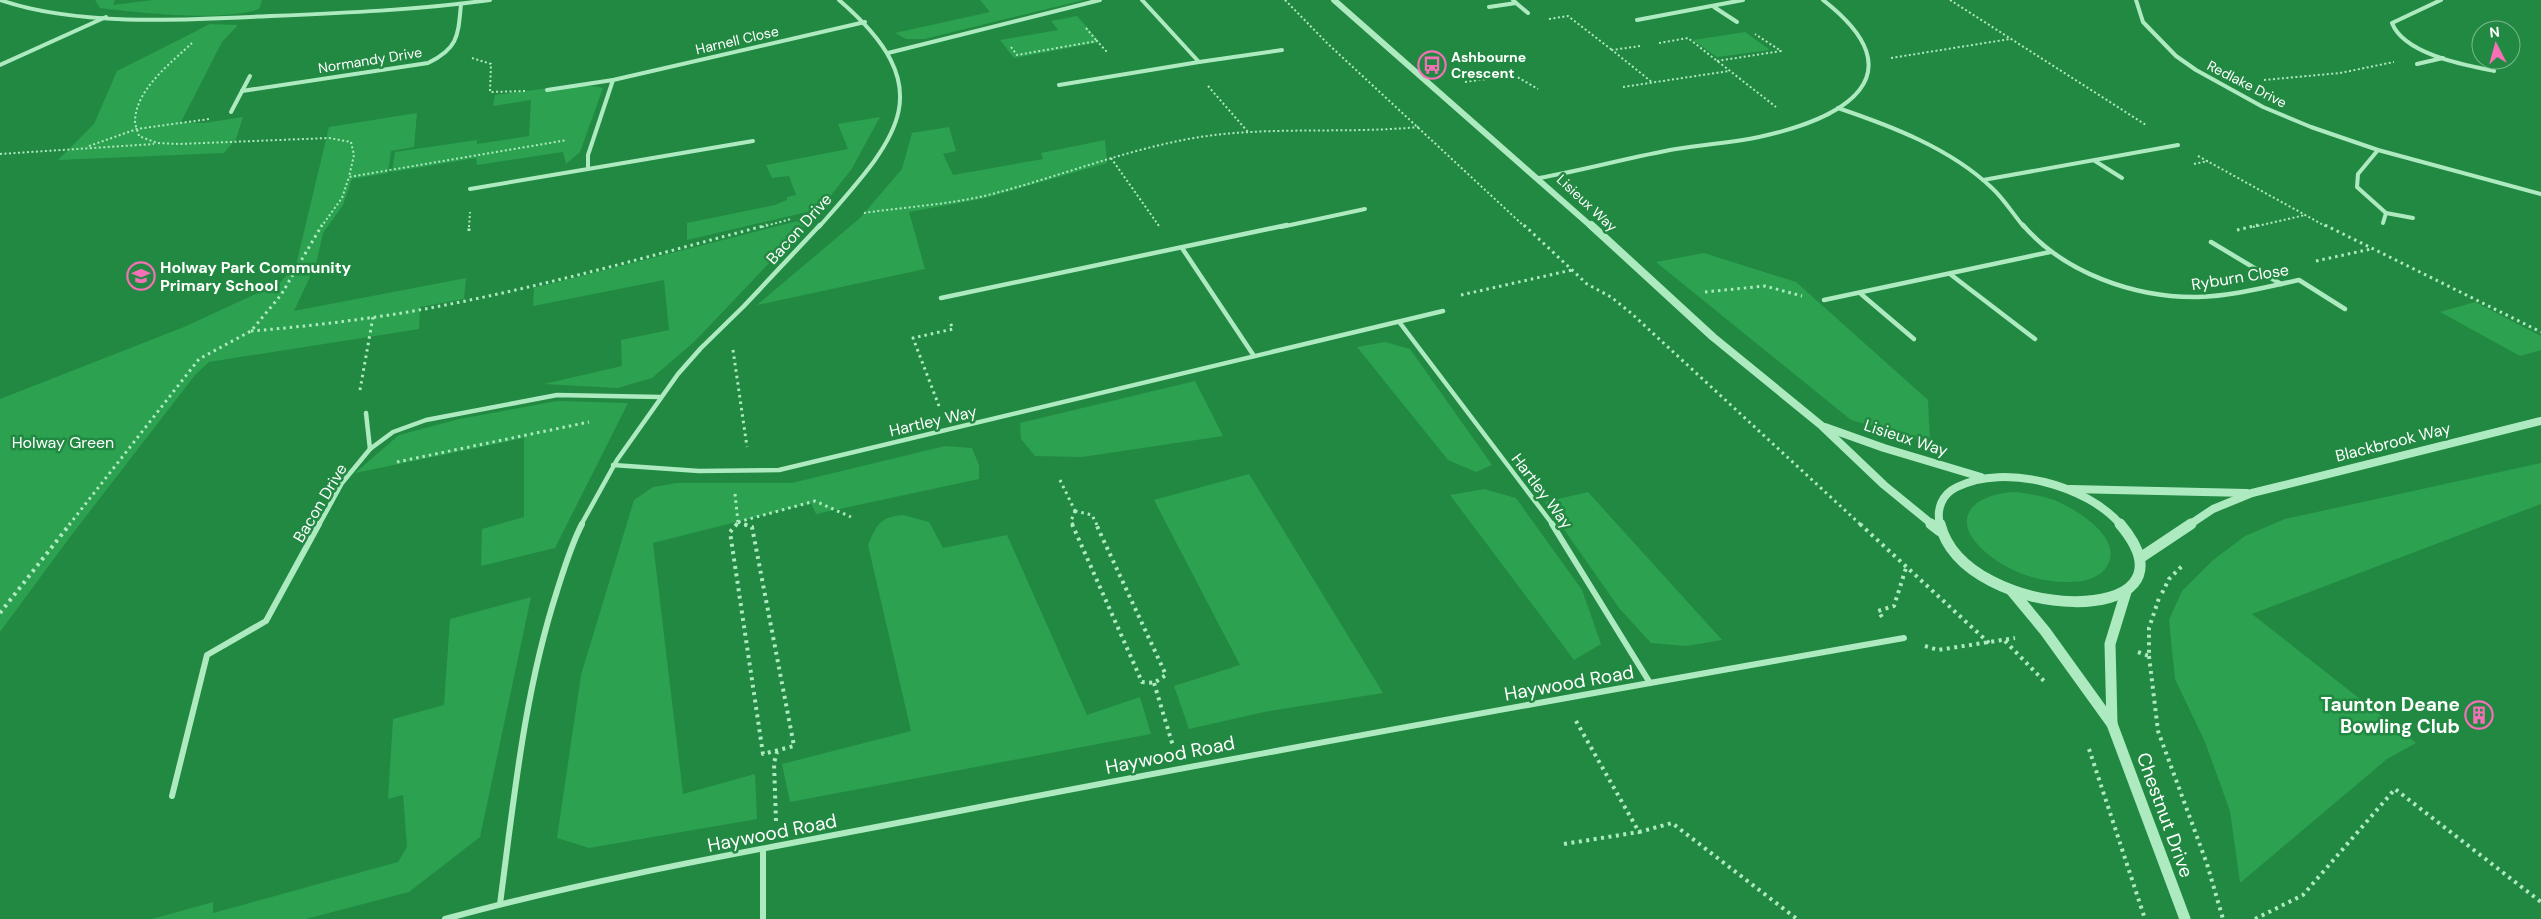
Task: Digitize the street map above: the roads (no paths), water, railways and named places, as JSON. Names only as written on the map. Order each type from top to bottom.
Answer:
[{"type":"street","points":[[0,0],[16,7],[45,12],[106,17],[215,19],[379,12],[490,0]]},
{"type":"street","name":"Bacon Drive","points":[[500,904],[518,760],[534,667],[554,597],[578,531],[614,465],[660,397],[698,351],[832,214],[887,142],[898,118],[902,91],[899,75],[888,53],[865,22],[839,0]]},
{"type":"street","points":[[888,53],[995,28],[1100,0]]},
{"type":"street","points":[[1142,0],[1199,62]]},
{"type":"street","name":"Lisieux Way","points":[[1334,0],[1539,178],[1713,337],[1822,426],[1884,486],[1940,531]]},
{"type":"street","points":[[1637,20],[1744,0]]},
{"type":"street","points":[[1539,178],[1678,149],[1758,138],[1801,125],[1838,108],[1859,90],[1869,73],[1869,61],[1863,41],[1852,26],[1823,0]]},
{"type":"street","name":"Redlake Drive","points":[[2136,0],[2142,22],[2157,39],[2196,70],[2263,107],[2310,127],[2378,150],[2541,194]]},
{"type":"street","points":[[2441,0],[2433,7],[2403,16],[2392,24],[2396,34],[2417,47],[2444,57],[2494,71]]},
{"type":"street","points":[[1489,7],[1514,1],[1528,13]]},
{"type":"street","name":"Normandy Drive","points":[[242,92],[428,63],[450,52],[457,35],[461,4]]},
{"type":"street","points":[[1714,7],[1737,22]]},
{"type":"street","points":[[0,65],[106,17]]},
{"type":"street","name":"Harnell Close","points":[[547,90],[613,80],[865,22]]},
{"type":"street","points":[[1059,85],[1188,63],[1224,60],[1282,50]]},
{"type":"street","points":[[2417,64],[2444,57]]},
{"type":"street","points":[[231,112],[250,76]]},
{"type":"street","points":[[588,169],[588,155],[613,80]]},
{"type":"street","name":"Ryburn Close","points":[[1838,108],[1917,139],[1983,180],[2000,197],[2023,228],[2050,252],[2075,267],[2131,290],[2173,298],[2210,298],[2299,280],[2345,309]]},
{"type":"street","points":[[470,189],[753,141]]},
{"type":"street","points":[[1983,180],[2178,146]]},
{"type":"street","points":[[2378,150],[2358,174],[2357,187],[2386,214],[2413,218]]},
{"type":"street","points":[[2094,160],[2122,178]]},
{"type":"street","points":[[941,298],[1365,209]]},
{"type":"street","points":[[2383,223],[2386,214]]},
{"type":"street","points":[[2211,242],[2281,284]]},
{"type":"street","points":[[1182,248],[1254,356]]},
{"type":"street","points":[[1824,300],[1861,294],[2050,252]]},
{"type":"street","points":[[1950,274],[2035,339]]},
{"type":"street","points":[[1861,294],[1914,340]]},
{"type":"street","name":"Hartley Way","points":[[614,465],[732,471],[779,470],[1254,356],[1400,323],[1442,311]]},
{"type":"street","name":"Hartley Way","points":[[1400,323],[1559,533],[1650,683]]},
{"type":"street","name":"Bacon Drive","points":[[172,796],[207,655],[266,621],[342,483],[370,449],[393,432],[426,420],[557,395],[660,397]]},
{"type":"street","points":[[366,413],[370,449]]},
{"type":"street","name":"Blackbrook Way","points":[[2140,558],[2213,509],[2252,493],[2541,421]]},
{"type":"street","name":"Lisieux Way","points":[[1822,426],[1884,448],[1981,477]]},
{"type":"street","points":[[2013,476],[2065,489],[2083,498],[2115,520],[2136,545],[2140,558],[2139,577],[2126,592],[2095,603],[2054,602],[2011,590],[1987,578],[1966,563],[1950,547],[1940,531],[1937,518],[1938,506],[1953,487],[1981,477],[2013,476]]},
{"type":"street","name":"Blackbrook Way","points":[[2065,489],[2252,493]]},
{"type":"street","name":"Chestnut Drive","points":[[2011,590],[2045,631],[2112,724],[2185,919]]},
{"type":"street","name":"Chestnut Drive","points":[[2112,724],[2110,644],[2126,592]]},
{"type":"street","name":"Haywood Road","points":[[445,919],[500,904],[777,846],[1180,768],[1901,638]]},
{"type":"street","points":[[763,849],[763,919]]},
{"type":"place","name":"Ashbourne Crescent","points":[[1432,65]]},
{"type":"place","name":"Holway Park Community Primary School","points":[[141,276]]},
{"type":"place","name":"Taunton Deane Bowling Club","points":[[2479,715]]},
{"type":"park label","name":"Holway Green","points":[[63,442]]}]
